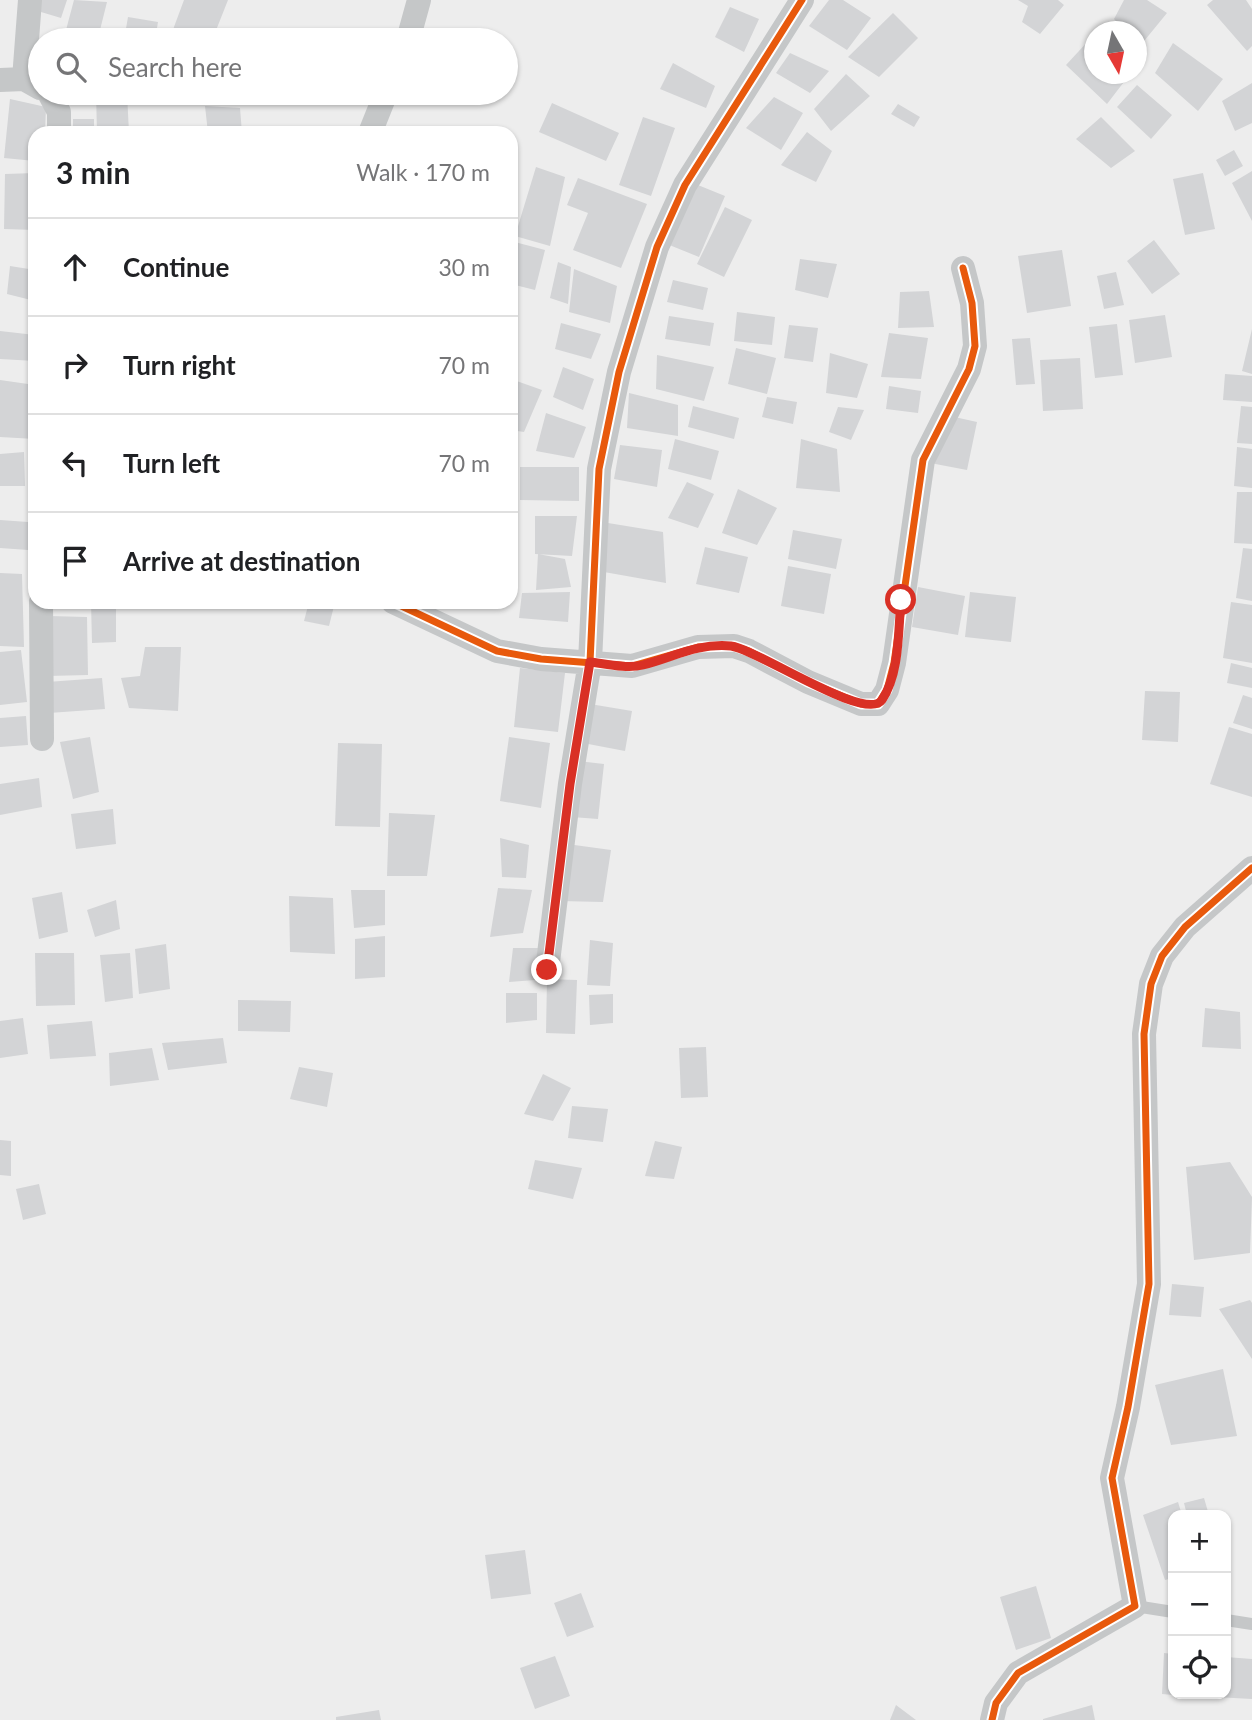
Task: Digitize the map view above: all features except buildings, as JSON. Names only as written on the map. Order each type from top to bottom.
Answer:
[{"type":"street","points":[[22,82],[30,0]]},
{"type":"street","points":[[411,28],[419,0]]},
{"type":"street","points":[[547,970],[570,784],[590,662],[599,469],[619,372],[644,285],[685,185],[802,0]]},
{"type":"street","points":[[55,105],[59,112],[59,126]]},
{"type":"street","points":[[373,126],[381,105]]},
{"type":"street","points":[[408,609],[497,651],[541,659],[632,666],[698,647],[734,646],[861,704],[869,706],[881,702],[894,663],[923,460],[969,369],[975,346],[972,303],[963,268]]},
{"type":"street","points":[[41,609],[42,739]]},
{"type":"street","points":[[992,1720],[996,1703],[1018,1673],[1135,1606],[1112,1478],[1128,1407],[1149,1284],[1144,1034],[1151,984],[1163,956],[1185,927],[1252,868]]},
{"type":"lane","points":[[1135,1606],[1168,1611]]},
{"type":"lane","points":[[1231,1621],[1252,1624]]},
{"type":"cycle path","points":[[547,970],[570,784],[590,662],[599,469],[619,372],[657,247],[685,185],[802,0]]},
{"type":"cycle path","points":[[408,609],[497,651],[541,659],[632,666],[698,647],[734,646],[861,704],[878,704],[887,690],[894,663],[923,460],[969,369],[975,346],[972,303],[963,268]]},
{"type":"cycle path","points":[[992,1720],[996,1703],[1018,1673],[1135,1606],[1112,1478],[1128,1407],[1149,1284],[1144,1034],[1151,984],[1162,956],[1185,927],[1252,868]]},
{"type":"route","points":[[547,970],[570,784],[590,662],[643,665],[698,647],[734,646],[750,651],[808,682],[861,704],[875,705],[881,702],[887,690],[894,663],[901,600]]}]
